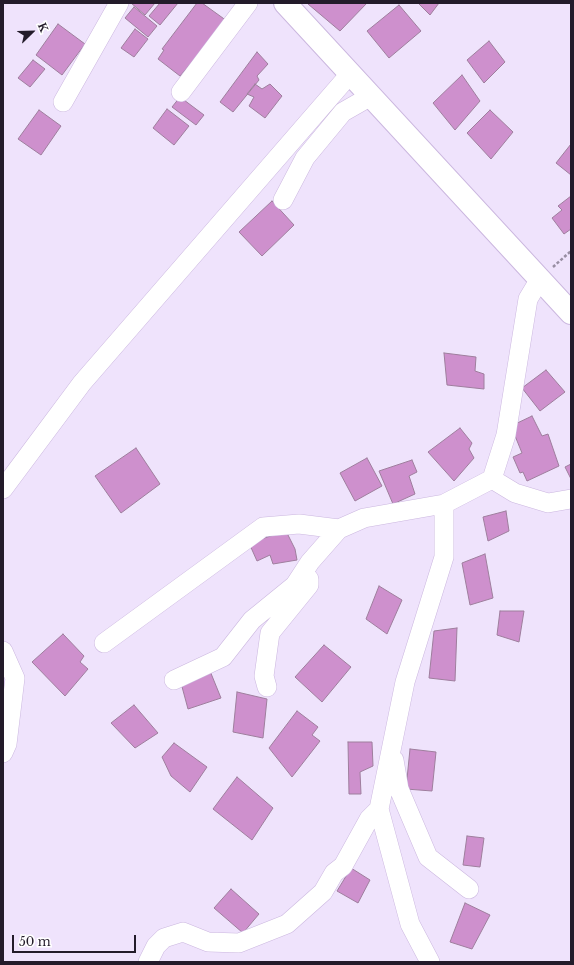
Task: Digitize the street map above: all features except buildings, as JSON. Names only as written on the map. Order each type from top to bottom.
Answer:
[{"type":"street","points":[[63,102],[119,3]]},
{"type":"street","points":[[181,92],[248,3]]},
{"type":"street","points":[[285,3],[571,312]]},
{"type":"street","points":[[3,489],[82,382],[350,74]]},
{"type":"street","points":[[283,200],[305,158],[343,112],[371,96]]},
{"type":"street","points":[[174,680],[223,657],[252,620],[295,585],[310,562],[339,529],[364,518],[444,504],[492,479],[506,435],[528,299],[540,279]]},
{"type":"street","points":[[492,479],[515,493],[548,503],[571,499]]},
{"type":"street","points":[[430,962],[410,924],[379,809],[405,682],[444,557],[444,504]]},
{"type":"street","points":[[104,643],[263,526],[299,524],[339,529]]},
{"type":"street","points":[[267,687],[264,676],[270,634],[309,585],[310,562]]},
{"type":"street","points":[[3,651],[15,678],[7,744],[3,753]]},
{"type":"street","points":[[392,749],[399,789],[428,857],[469,889]]},
{"type":"street","points":[[148,962],[156,946],[164,938],[183,932],[208,942],[239,943],[287,924],[323,892],[334,873],[343,866],[369,819],[379,809]]},
{"type":"path","points":[[540,279],[571,251]]}]
